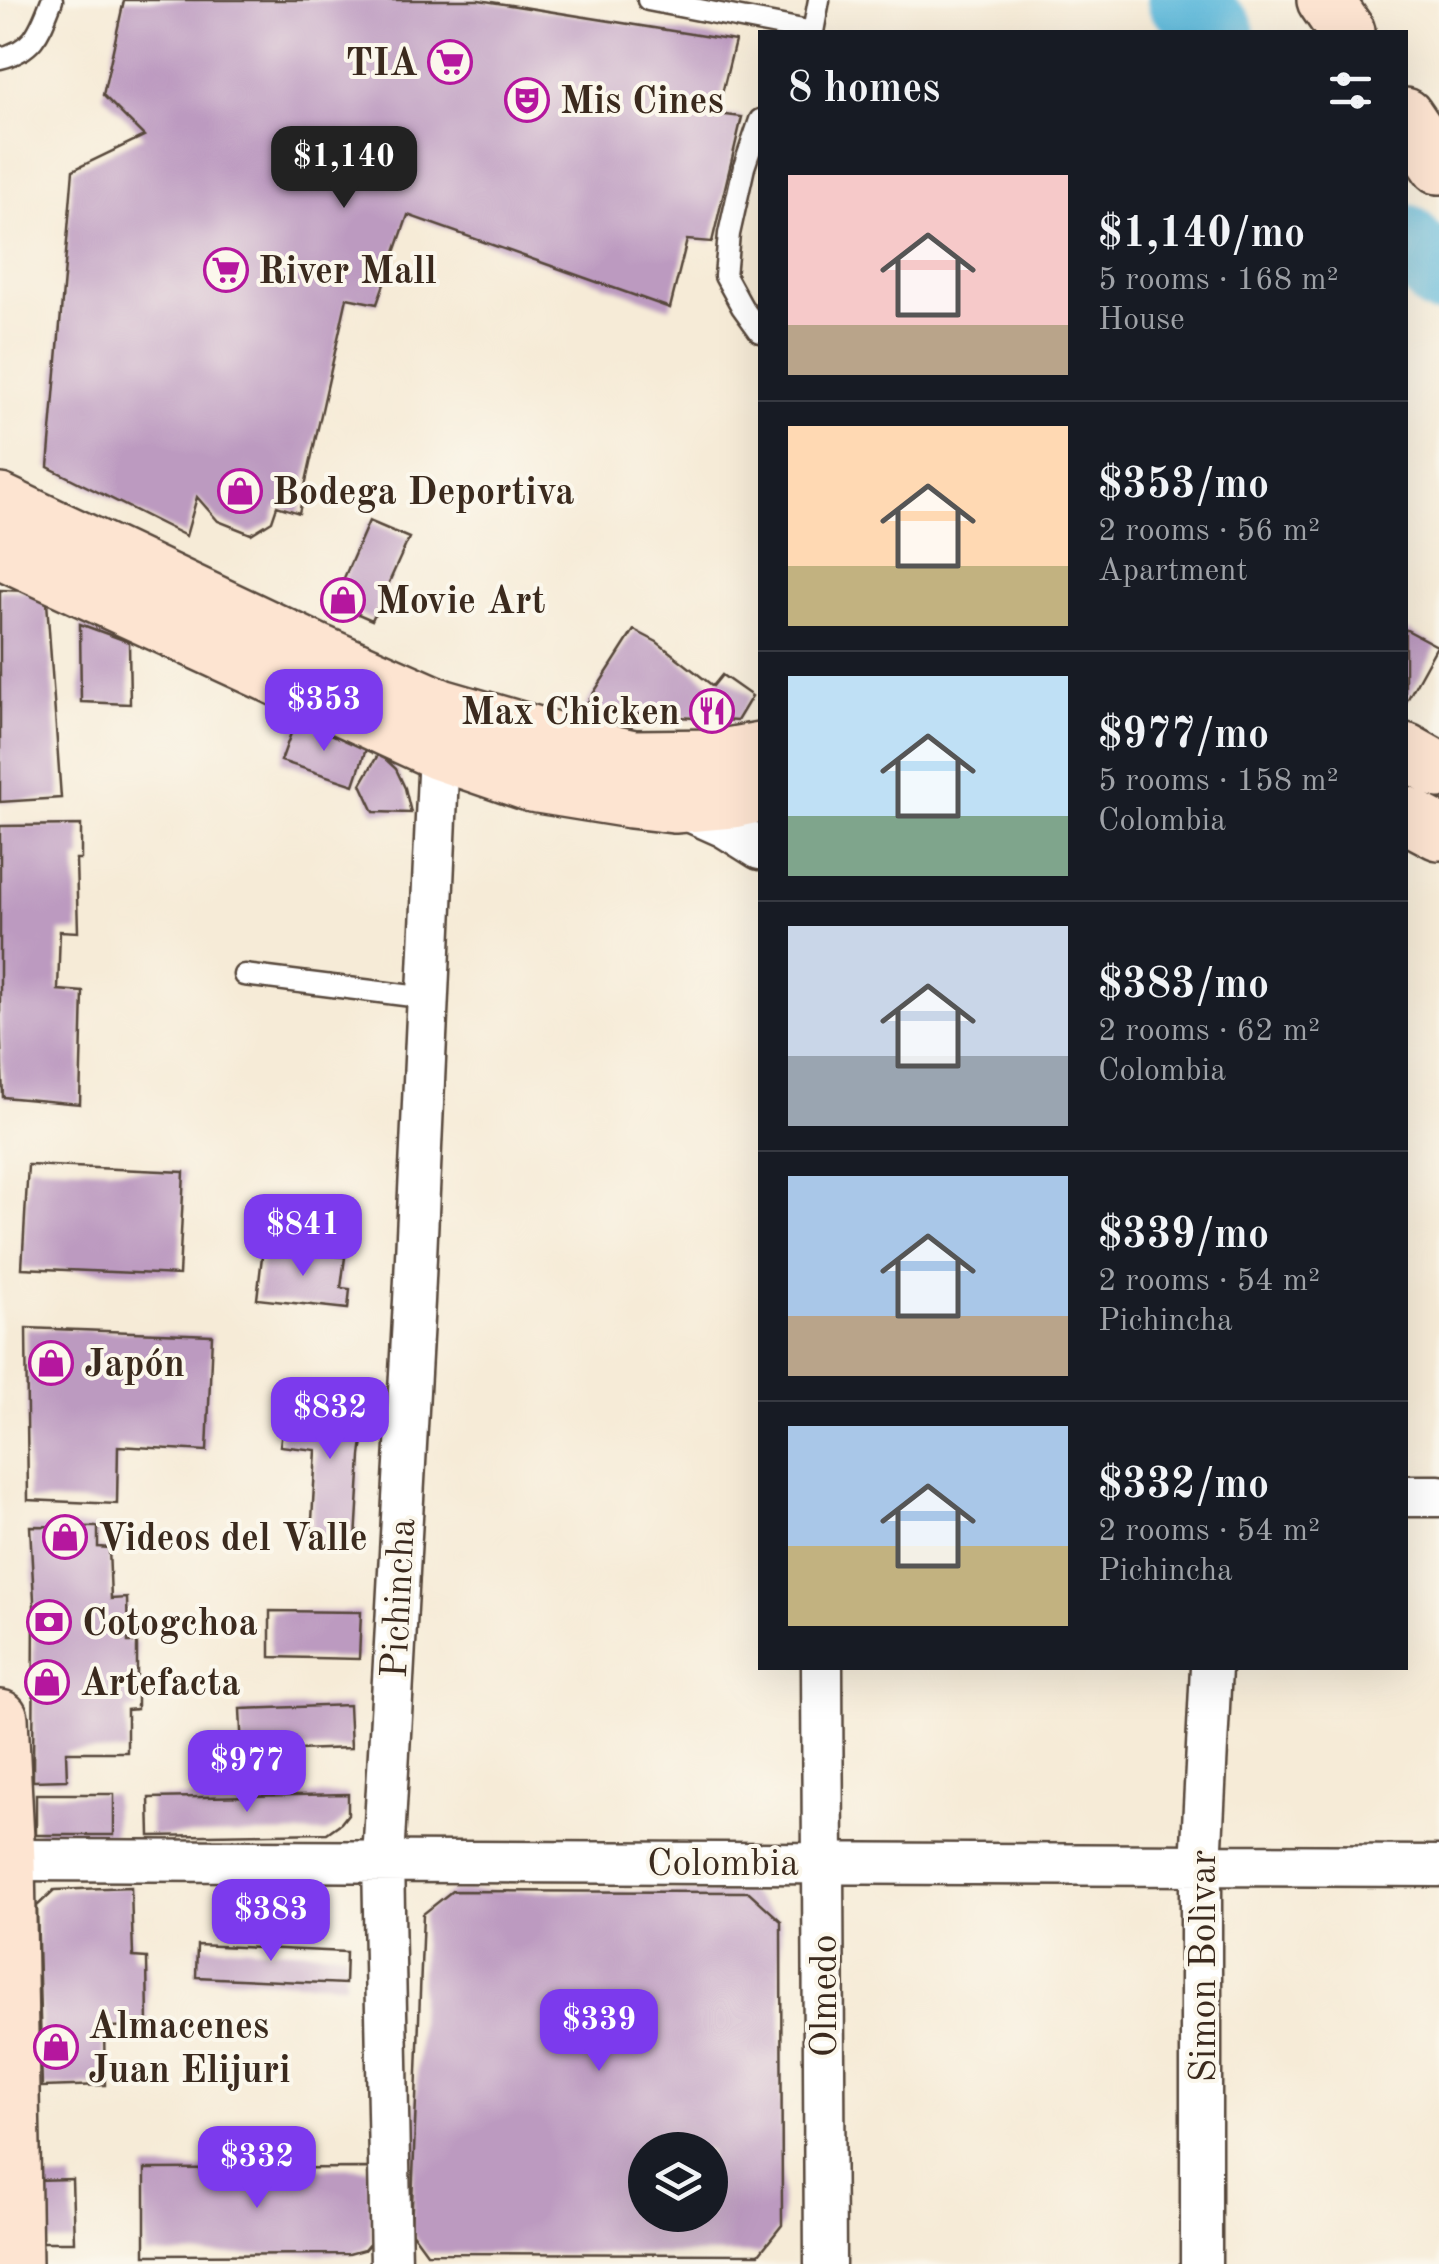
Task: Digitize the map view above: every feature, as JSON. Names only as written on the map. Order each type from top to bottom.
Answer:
[{"type":"main road","points":[[1324,0],[1346,30]]},
{"type":"main road","points":[[1408,120],[1439,166]]},
{"type":"main road","points":[[0,502],[441,707],[565,743],[634,758],[721,757],[758,750]]},
{"type":"main road","points":[[0,550],[439,752],[532,784],[674,804],[758,794]]},
{"type":"main road","points":[[1408,754],[1439,770]]},
{"type":"main road","points":[[1408,816],[1439,832]]},
{"type":"main road","points":[[0,1718],[7,1860],[14,2264]]},
{"type":"street","name":"Pichincha","points":[[391,2264],[382,1860],[414,1301],[439,752]]},
{"type":"street","points":[[674,804],[725,827],[758,848]]},
{"type":"street","points":[[1408,1496],[1439,1496]]},
{"type":"street","name":"Olmedo","points":[[822,1670],[825,2264]]},
{"type":"street","name":"Simon Bolìvar","points":[[1201,2264],[1202,1865],[1211,1670]]},
{"type":"street","name":"Colombia","points":[[7,1860],[1439,1866]]},
{"type":"lane","points":[[0,58],[18,54],[40,32],[52,0]]},
{"type":"lane","points":[[648,0],[803,30]]},
{"type":"lane","points":[[813,30],[818,0]]},
{"type":"lane","points":[[758,126],[740,184],[724,276],[758,329]]},
{"type":"lane","points":[[244,974],[428,998]]},
{"type":"building","name":"River Mall","points":[[124,0],[479,0],[735,41],[717,114],[742,117],[712,242],[687,240],[670,308],[408,215],[377,304],[347,298],[299,513],[277,506],[272,521],[251,534],[218,521],[197,497],[186,536],[48,467],[73,170],[144,136],[103,95]]},
{"type":"building","points":[[369,521],[409,538],[372,620],[333,603]]},
{"type":"building","points":[[0,590],[29,591],[47,602],[61,798],[0,802]]},
{"type":"building","points":[[80,624],[129,642],[130,704],[81,702]]},
{"type":"building","points":[[634,630],[657,642],[713,686],[722,675],[752,696],[737,721],[584,708]]},
{"type":"building","points":[[1408,631],[1437,646],[1408,699]]},
{"type":"building","points":[[295,722],[367,746],[354,785],[281,761]]},
{"type":"building","points":[[379,753],[396,769],[411,813],[374,812],[361,784]]},
{"type":"building","points":[[81,825],[81,859],[76,859],[78,932],[60,931],[58,990],[83,992],[80,1104],[3,1097],[0,826]]},
{"type":"building","points":[[28,1165],[184,1172],[179,1275],[22,1268]]},
{"type":"building","points":[[263,1248],[345,1257],[341,1288],[350,1289],[348,1309],[257,1299]]},
{"type":"building","points":[[26,1328],[212,1335],[207,1451],[118,1446],[117,1504],[28,1500]]},
{"type":"building","points":[[286,1399],[367,1408],[356,1540],[311,1538],[316,1450],[280,1446]]},
{"type":"building","points":[[30,1526],[98,1527],[98,1547],[109,1548],[111,1599],[127,1598],[128,1642],[137,1642],[137,1709],[127,1710],[127,1752],[66,1752],[67,1780],[33,1781],[34,1600]]},
{"type":"building","points":[[270,1611],[361,1612],[359,1659],[270,1657]]},
{"type":"building","points":[[349,1705],[351,1748],[242,1752],[240,1709]]},
{"type":"building","points":[[36,1794],[114,1794],[114,1835],[36,1835]]},
{"type":"building","points":[[348,1794],[348,1814],[327,1833],[150,1836],[149,1798]]},
{"type":"building","points":[[131,1887],[133,1957],[147,1958],[148,2026],[104,2027],[105,2085],[42,2087],[37,1906],[54,1890]]},
{"type":"building","points":[[452,1891],[749,1892],[781,1921],[782,2225],[759,2254],[427,2253],[411,2231],[423,1914]]},
{"type":"building","points":[[197,1945],[346,1952],[345,1984],[196,1977]]},
{"type":"building","points":[[369,2168],[371,2242],[364,2250],[349,2254],[145,2255],[145,2169]]},
{"type":"building","points":[[72,2179],[74,2242],[35,2242],[34,2180]]},
{"type":"waterway","points":[[1182,0],[1218,30]]},
{"type":"waterway","points":[[1408,243],[1439,279]]},
{"type":"place","name":"TIA","points":[[450,62]]},
{"type":"place","name":"Mis Cines","points":[[527,100]]},
{"type":"place","name":"River Mall","points":[[226,270]]},
{"type":"place","name":"Bodega Deportiva","points":[[240,491]]},
{"type":"place","name":"Movie Art","points":[[343,600]]},
{"type":"place","name":"Max Chicken","points":[[712,711]]},
{"type":"place","name":"Japón","points":[[51,1363]]},
{"type":"place","name":"Videos del Valle","points":[[65,1537]]},
{"type":"place","name":"Cotogchoa","points":[[49,1622]]},
{"type":"place","name":"Artefacta","points":[[47,1682]]},
{"type":"place","name":"Almacenes Juan Elijuri","points":[[56,2047]]}]
